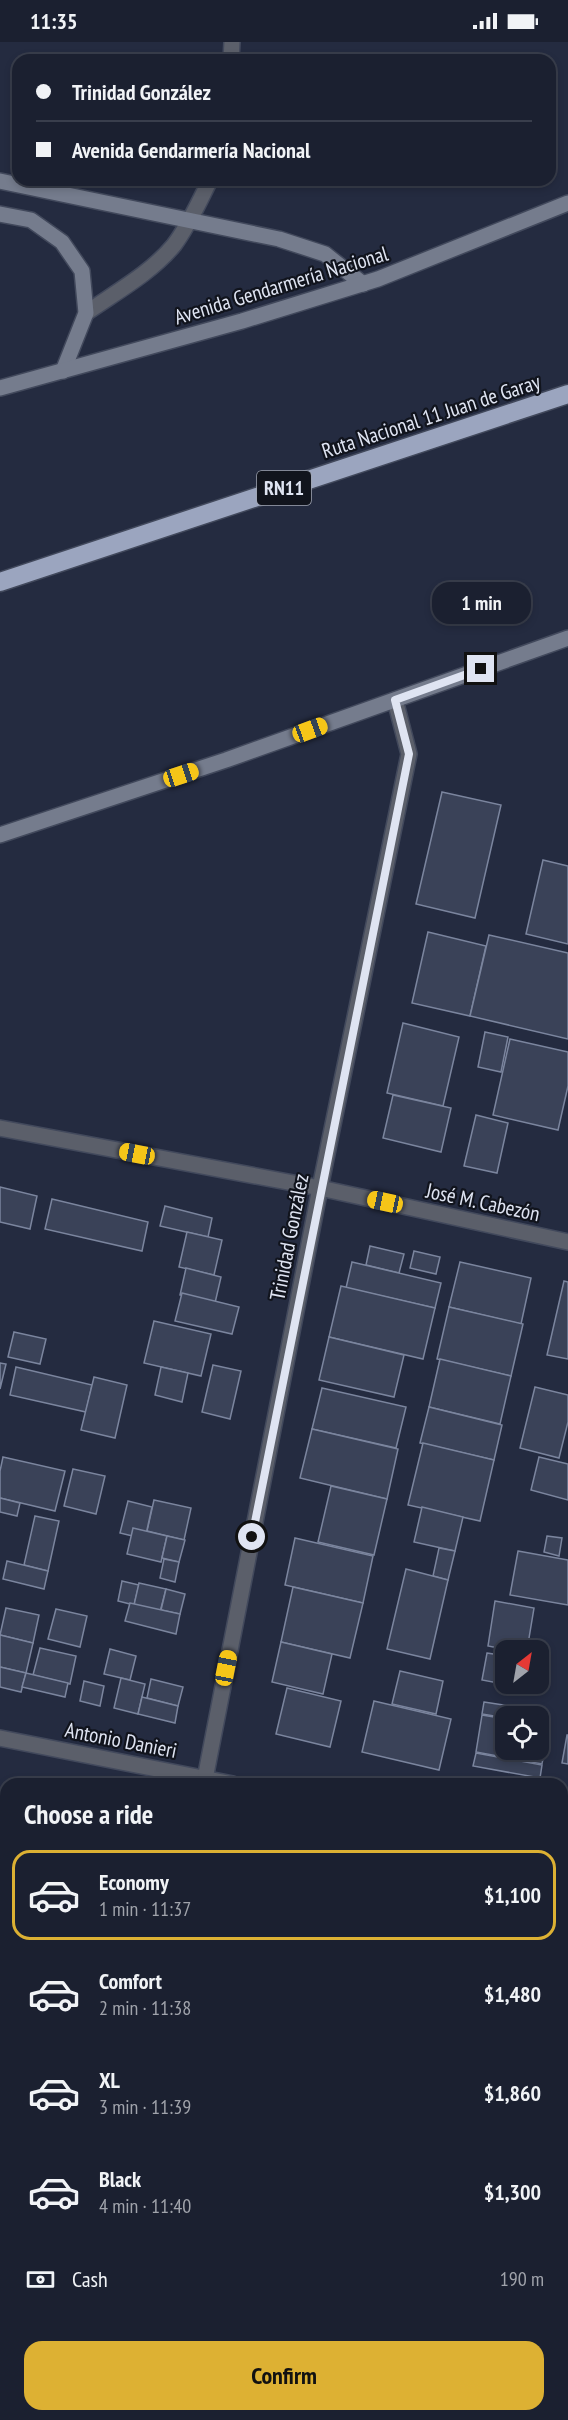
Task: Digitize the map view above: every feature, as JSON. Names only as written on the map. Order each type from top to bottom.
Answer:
[{"type":"highway","name":"Ruta Nacional 11 Juan de Garay","points":[[0,582],[568,394]]},
{"type":"main road","points":[[24,186],[279,239],[325,254],[363,284]]},
{"type":"main road","name":"Avenida Gendarmería Nacional","points":[[0,388],[242,321],[363,284],[568,203]]},
{"type":"main road","points":[[0,214],[31,220],[62,242],[82,271],[86,313],[63,371]]},
{"type":"main road","points":[[0,835],[226,760],[568,639]]},
{"type":"street","points":[[86,313],[160,260],[174,245],[190,221],[207,186]]},
{"type":"street","name":"Trinidad González","points":[[206,1778],[320,1188],[409,754],[395,700]]},
{"type":"street","name":"José M. Cabezón","points":[[0,1128],[320,1188],[568,1242]]},
{"type":"street","name":"Antonio Danieri","points":[[0,1738],[191,1778]]},
{"type":"building","points":[[442,792],[501,805],[475,918],[416,904]]},
{"type":"building","points":[[543,860],[568,866],[568,944],[526,934]]},
{"type":"building","points":[[428,932],[486,946],[470,1016],[412,1003]]},
{"type":"building","points":[[489,935],[568,953],[568,1039],[470,1016]]},
{"type":"building","points":[[403,1023],[459,1037],[443,1106],[387,1093]]},
{"type":"building","points":[[485,1032],[508,1037],[501,1072],[478,1067]]},
{"type":"building","points":[[510,1039],[568,1052],[568,1086],[558,1130],[493,1115]]},
{"type":"building","points":[[393,1095],[451,1108],[441,1152],[383,1138]]},
{"type":"building","points":[[476,1115],[508,1123],[497,1173],[464,1166]]},
{"type":"building","points":[[0,1187],[37,1196],[30,1229],[0,1222]]},
{"type":"building","points":[[52,1199],[148,1222],[142,1251],[45,1229]]},
{"type":"building","points":[[165,1206],[212,1218],[208,1237],[160,1226]]},
{"type":"building","points":[[187,1232],[222,1240],[214,1275],[179,1267]]},
{"type":"building","points":[[370,1246],[404,1254],[399,1273],[366,1265]]},
{"type":"building","points":[[414,1251],[440,1257],[436,1274],[410,1268]]},
{"type":"building","points":[[352,1262],[441,1283],[435,1308],[346,1288]]},
{"type":"building","points":[[460,1262],[531,1278],[521,1324],[449,1307]]},
{"type":"building","points":[[186,1268],[221,1277],[215,1303],[180,1295]]},
{"type":"building","points":[[564,1281],[568,1282],[568,1359],[547,1355]]},
{"type":"building","points":[[341,1286],[435,1308],[423,1359],[329,1337]]},
{"type":"building","points":[[182,1293],[239,1307],[232,1334],[175,1321]]},
{"type":"building","points":[[449,1307],[523,1324],[511,1376],[437,1359]]},
{"type":"building","points":[[154,1321],[211,1334],[201,1376],[144,1363]]},
{"type":"building","points":[[14,1332],[46,1339],[40,1364],[8,1357]]},
{"type":"building","points":[[329,1337],[404,1355],[394,1397],[319,1380]]},
{"type":"building","points":[[440,1359],[511,1376],[500,1424],[429,1407]]},
{"type":"building","points":[[0,1363],[6,1364],[0,1389]]},
{"type":"building","points":[[213,1365],[241,1371],[230,1419],[202,1412]]},
{"type":"building","points":[[16,1367],[92,1385],[86,1412],[10,1395]]},
{"type":"building","points":[[161,1367],[188,1373],[182,1402],[155,1395]]},
{"type":"building","points":[[94,1377],[127,1385],[115,1438],[81,1430]]},
{"type":"building","points":[[535,1387],[568,1395],[568,1422],[559,1458],[520,1448]]},
{"type":"building","points":[[322,1388],[406,1407],[396,1448],[312,1429]]},
{"type":"building","points":[[429,1407],[502,1425],[494,1460],[420,1443]]},
{"type":"building","points":[[312,1429],[398,1449],[387,1499],[300,1478]]},
{"type":"building","points":[[423,1443],[494,1460],[480,1521],[408,1505]]},
{"type":"building","points":[[3,1457],[65,1471],[55,1511],[0,1498],[0,1471]]},
{"type":"building","points":[[539,1457],[568,1464],[568,1500],[531,1490]]},
{"type":"building","points":[[73,1469],[105,1476],[96,1514],[64,1506]]},
{"type":"building","points":[[331,1486],[387,1499],[374,1555],[318,1542]]},
{"type":"building","points":[[0,1498],[20,1503],[17,1516],[0,1512]]},
{"type":"building","points":[[154,1500],[191,1508],[184,1540],[147,1531]]},
{"type":"building","points":[[128,1501],[152,1507],[145,1539],[120,1533]]},
{"type":"building","points":[[422,1507],[463,1517],[455,1551],[414,1542]]},
{"type":"building","points":[[35,1516],[59,1521],[48,1571],[24,1565]]},
{"type":"building","points":[[133,1528],[167,1536],[161,1562],[127,1554]]},
{"type":"building","points":[[167,1536],[185,1540],[179,1562],[162,1558]]},
{"type":"building","points":[[547,1536],[562,1538],[559,1556],[544,1552]]},
{"type":"building","points":[[295,1538],[373,1556],[363,1603],[285,1585]]},
{"type":"building","points":[[439,1548],[455,1551],[448,1580],[433,1576]]},
{"type":"building","points":[[518,1551],[568,1560],[568,1605],[510,1595]]},
{"type":"building","points":[[164,1559],[179,1562],[175,1582],[160,1578]]},
{"type":"building","points":[[7,1561],[48,1571],[44,1589],[3,1579]]},
{"type":"building","points":[[406,1569],[448,1580],[430,1659],[387,1649]]},
{"type":"building","points":[[122,1581],[139,1585],[134,1605],[118,1601]]},
{"type":"building","points":[[139,1583],[166,1589],[160,1612],[134,1605]]},
{"type":"building","points":[[293,1587],[363,1603],[350,1658],[281,1642]]},
{"type":"building","points":[[166,1589],[185,1594],[180,1614],[161,1610]]},
{"type":"building","points":[[495,1601],[534,1608],[529,1640],[495,1640],[495,1647],[488,1646]]},
{"type":"building","points":[[130,1603],[180,1614],[176,1634],[125,1621]]},
{"type":"building","points":[[6,1608],[39,1615],[33,1643],[0,1635]]},
{"type":"building","points":[[56,1609],[87,1616],[80,1647],[48,1639]]},
{"type":"building","points":[[0,1635],[33,1643],[26,1673],[0,1667]]},
{"type":"building","points":[[281,1642],[332,1654],[323,1694],[272,1682]]},
{"type":"building","points":[[40,1648],[76,1656],[70,1684],[33,1675]]},
{"type":"building","points":[[110,1649],[136,1656],[130,1680],[104,1674]]},
{"type":"building","points":[[487,1653],[495,1654],[495,1682],[482,1680]]},
{"type":"building","points":[[0,1667],[26,1673],[21,1692],[0,1687]]},
{"type":"building","points":[[400,1671],[443,1681],[436,1714],[392,1704]]},
{"type":"building","points":[[26,1673],[68,1683],[65,1697],[22,1687]]},
{"type":"building","points":[[121,1678],[145,1684],[138,1714],[114,1708]]},
{"type":"building","points":[[151,1679],[183,1687],[178,1706],[147,1698]]},
{"type":"building","points":[[84,1681],[104,1686],[100,1706],[80,1701]]},
{"type":"building","points":[[287,1688],[341,1701],[330,1747],[276,1734]]},
{"type":"building","points":[[142,1697],[178,1706],[175,1723],[138,1714]]},
{"type":"building","points":[[374,1701],[451,1719],[439,1770],[362,1752]]},
{"type":"building","points":[[484,1702],[510,1706],[495,1706],[495,1716],[482,1714]]},
{"type":"building","points":[[482,1715],[495,1717],[495,1755],[476,1752]]},
{"type":"building","points":[[568,1735],[568,1764],[562,1763]]},
{"type":"building","points":[[476,1753],[495,1756],[495,1760],[514,1760],[542,1765],[540,1778],[473,1766]]},
{"type":"building","points":[[520,1760],[543,1760],[542,1764]]},
{"type":"route","points":[[252,1537],[320,1188],[409,754],[395,700],[481,669]]}]
